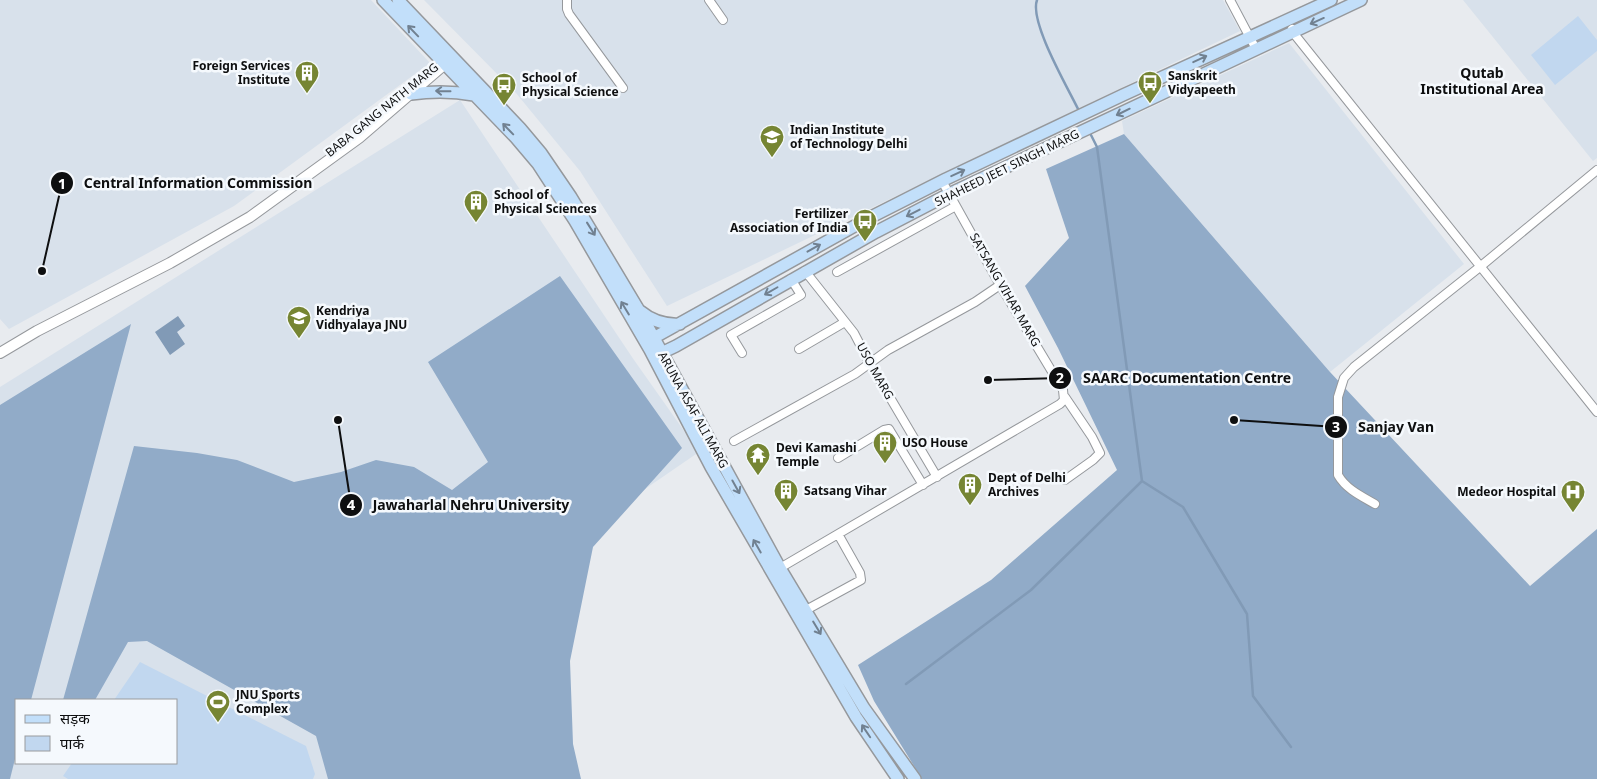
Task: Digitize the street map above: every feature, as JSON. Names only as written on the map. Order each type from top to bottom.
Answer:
[{"type":"main road","points":[[383,0],[446,60]]},
{"type":"main road","points":[[398,0],[446,60]]},
{"type":"main road","name":"SHAHEED JEET SINGH MARG","points":[[649,341],[869,218],[942,181],[1330,0]]},
{"type":"main road","name":"SHAHEED JEET SINGH MARG","points":[[657,355],[876,232],[949,195],[1361,0]]},
{"type":"main road","name":"ARUNA ASAF ALI MARG","points":[[446,60],[474,95],[516,138],[538,164],[722,461],[780,568],[864,708],[915,779]]},
{"type":"main road","name":"ARUNA ASAF ALI MARG","points":[[446,60],[520,128],[541,153],[571,196],[637,307],[649,341]]},
{"type":"main road","points":[[411,94],[432,91],[474,95]]},
{"type":"main road","points":[[637,307],[646,316],[656,321],[680,324]]},
{"type":"main road","name":"ARUNA ASAF ALI MARG","points":[[657,355],[711,467],[856,717],[898,779]]},
{"type":"street","points":[[567,0],[568,14],[623,88]]},
{"type":"street","points":[[709,0],[723,20]]},
{"type":"street","points":[[1230,0],[1256,49]]},
{"type":"street","points":[[1289,19],[1293,32],[1597,412]]},
{"type":"street","name":"BABA GANG NATH MARG","points":[[0,353],[75,310],[208,239],[360,138],[411,94],[446,60]]},
{"type":"street","name":"BABA GANG NATH MARG","points":[[309,172],[446,60]]},
{"type":"street","points":[[1375,504],[1352,490],[1338,475],[1337,404],[1344,378],[1360,362],[1481,266],[1597,170]]},
{"type":"street","name":"SATSANG VIHAR MARG","points":[[942,181],[1000,286],[1063,390],[1065,398],[1092,437],[1100,453],[1065,480]]},
{"type":"street","points":[[837,272],[956,206]]},
{"type":"street","name":"USO MARG","points":[[805,271],[859,341],[869,362],[937,477]]},
{"type":"street","points":[[742,353],[731,335],[801,295],[791,279]]},
{"type":"street","points":[[734,441],[855,374],[888,350],[1000,286]]},
{"type":"street","name":"BABA GANG NATH MARG","points":[[0,347],[21,334],[75,310]]},
{"type":"street","points":[[799,348],[845,322]]},
{"type":"street","points":[[780,568],[1060,404],[1065,398]]},
{"type":"street","points":[[838,458],[884,430],[889,429],[923,485]]},
{"type":"street","points":[[711,467],[722,461]]},
{"type":"street","points":[[806,610],[862,580],[838,534]]},
{"type":"shaded area","points":[[0,0],[371,0],[430,63],[234,206],[9,329],[0,319]]},
{"type":"shaded area","name":"Indian Institute of Technology Delhi","points":[[424,0],[1223,0],[1240,31],[667,306],[580,171],[516,93]]},
{"type":"shaded area","points":[[1463,0],[1597,0],[1597,158],[1593,161]]},
{"type":"shaded area","points":[[1289,43],[1464,264],[1330,372],[1124,134],[1122,121]]},
{"type":"shaded area","points":[[460,100],[634,360],[699,452],[581,533],[559,779],[0,779],[0,387]]},
{"type":"shaded area","points":[[1124,134],[1330,372],[1530,586],[1597,529],[1597,779],[922,779],[874,701],[858,665],[991,580],[1117,470],[1058,348],[1025,286],[1069,238],[1046,169]]},
{"type":"shaded area","points":[[560,276],[682,448],[593,547],[570,661],[573,744],[581,779],[328,779],[316,736],[147,641],[128,642],[96,699],[63,699],[134,446],[197,453],[237,460],[294,482],[341,472],[376,460],[414,467],[452,490],[488,462],[428,362]]},
{"type":"shaded area","points":[[178,316],[185,326],[177,332],[185,344],[170,355],[155,332]]},
{"type":"shaded area","points":[[131,324],[31,699],[15,699],[15,759],[10,779],[0,779],[0,405]]},
{"type":"green space","points":[[1578,16],[1597,40],[1597,51],[1555,85],[1531,55]]},
{"type":"green space","name":"JNU Sports Complex","points":[[140,662],[306,746],[315,774],[313,779],[68,779],[63,776],[71,764],[178,764],[178,699],[115,699]]},
{"type":"waterway","points":[[1037,0],[1036,10],[1044,39],[1079,111]]},
{"type":"waterway","points":[[906,684],[1031,590],[1142,481],[1097,147],[1090,133]]},
{"type":"waterway","points":[[1142,481],[1183,507],[1247,614],[1253,696],[1291,747]]},
{"type":"place","name":"Foreign Services Institute","points":[[307,94]]},
{"type":"place","name":"Sanskrit Vidyapeeth","points":[[1150,104]]},
{"type":"place","name":"School of Physical Science","points":[[504,106]]},
{"type":"place","name":"Indian Institute of Technology Delhi","points":[[772,158]]},
{"type":"place","name":"School of Physical Sciences","points":[[476,223]]},
{"type":"place","name":"Fertilizer Association of India","points":[[865,242]]},
{"type":"place","name":"Central Information Commission","points":[[42,271]]},
{"type":"place","name":"Kendriya Vidhyalaya JNU","points":[[299,339]]},
{"type":"place","name":"SAARC Documentation Centre","points":[[988,380]]},
{"type":"place","name":"Jawaharlal Nehru University","points":[[338,420]]},
{"type":"place","name":"Sanjay Van","points":[[1234,420]]},
{"type":"place","name":"USO House","points":[[885,464]]},
{"type":"place","name":"Devi Kamashi Temple","points":[[758,476]]},
{"type":"place","name":"Dept of Delhi Archives","points":[[970,506]]},
{"type":"place","name":"Satsang Vihar","points":[[786,512]]},
{"type":"place","name":"Medeor Hospital","points":[[1573,513]]},
{"type":"place","name":"JNU Sports Complex","points":[[218,723]]},
{"type":"district","name":"Qutab Institutional Area","points":[[1482,82]]}]
